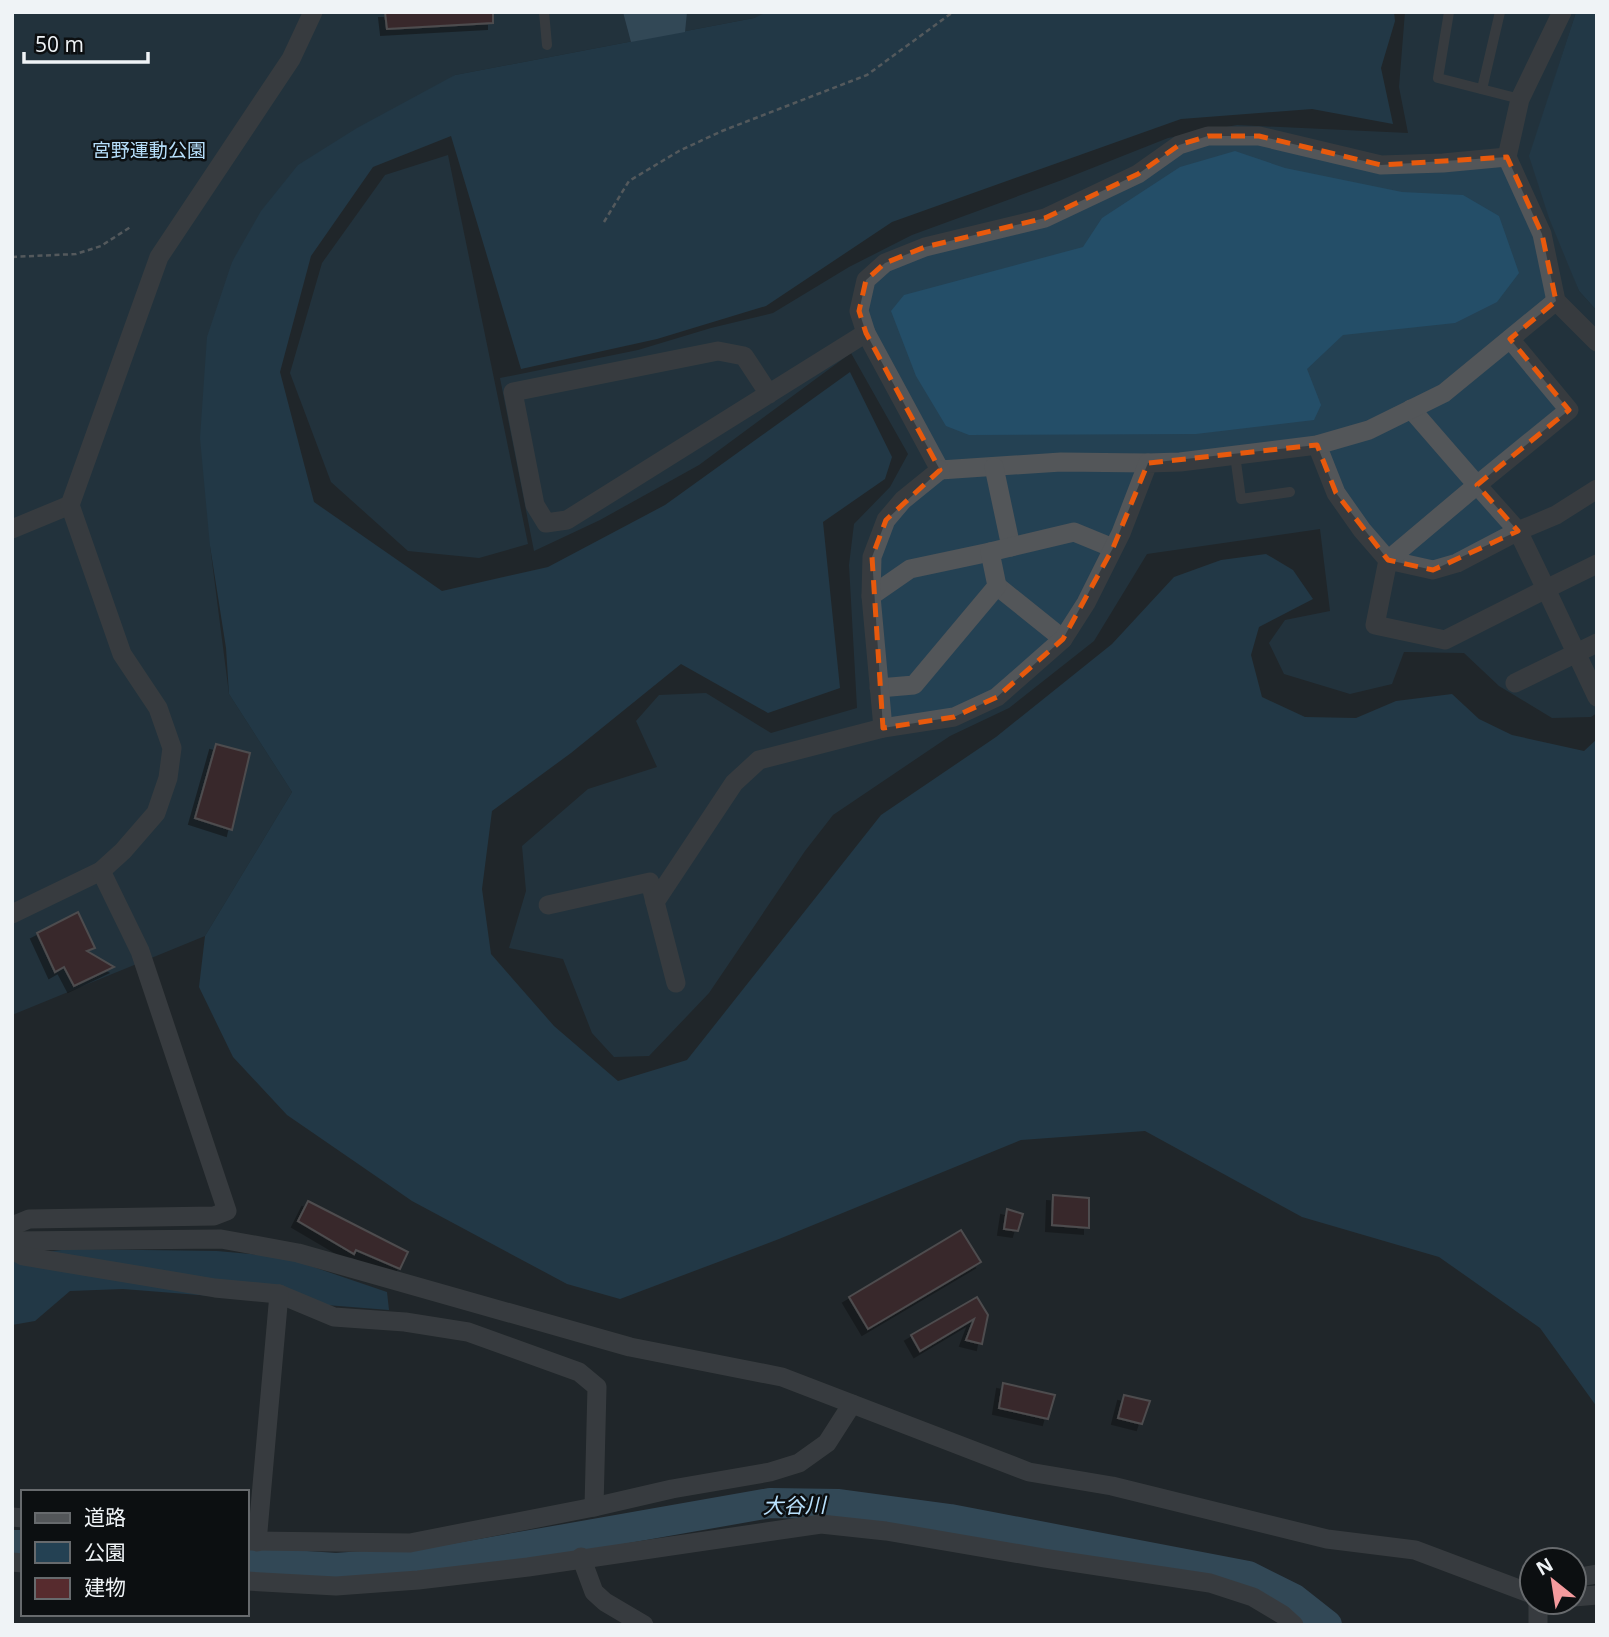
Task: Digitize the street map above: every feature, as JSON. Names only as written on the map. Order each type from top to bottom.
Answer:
[{"type":"street","points":[[12,914],[101,872],[123,852],[156,813],[168,778],[172,748],[158,708],[122,653],[71,505],[159,257],[290,59],[313,12]]},
{"type":"street","points":[[1562,12],[1520,99],[1507,157],[1542,234],[1556,301],[1597,341]]},
{"type":"street","points":[[940,470],[866,333],[859,311],[866,280],[885,263],[925,247],[1045,218],[1138,174],[1180,145],[1209,136],[1259,136],[1381,165],[1507,157]]},
{"type":"street","points":[[883,729],[871,596],[872,557],[886,520],[903,500],[940,470],[1061,462],[1180,462],[1317,445],[1368,430],[1444,393],[1556,301]]},
{"type":"street","points":[[769,394],[744,356],[718,351],[513,392],[535,505],[546,523],[567,520],[769,394],[866,333]]},
{"type":"street","points":[[1510,339],[1569,410],[1388,560],[1375,625],[1445,640],[1597,564]]},
{"type":"street","points":[[1411,409],[1518,531],[1597,697]]},
{"type":"street","points":[[1317,445],[1336,493],[1362,530],[1388,560],[1433,570],[1457,564],[1556,514],[1597,489]]},
{"type":"street","points":[[655,902],[734,783],[759,760],[883,729],[954,717],[997,697],[1063,639],[1086,603],[1113,548],[1148,463]]},
{"type":"street","points":[[994,467],[1011,547]]},
{"type":"street","points":[[12,529],[71,505]]},
{"type":"street","points":[[871,596],[910,569],[1074,532],[1113,548]]},
{"type":"street","points":[[989,552],[997,586],[1063,639]]},
{"type":"street","points":[[879,688],[914,685],[997,586]]},
{"type":"street","points":[[1515,683],[1597,643]]},
{"type":"street","points":[[12,1226],[29,1219],[214,1216],[227,1211],[140,951],[101,872]]},
{"type":"street","points":[[548,905],[650,882],[676,983]]},
{"type":"street","points":[[12,1241],[220,1239],[298,1253],[630,1347],[782,1377],[1029,1472],[1112,1486],[1326,1539],[1415,1550],[1518,1589]]},
{"type":"street","points":[[12,1250],[23,1255],[215,1288],[278,1294],[334,1318],[405,1322],[468,1332],[579,1372],[597,1387],[594,1507]]},
{"type":"street","points":[[278,1294],[252,1541],[410,1543],[672,1489],[770,1472],[799,1463],[827,1443],[852,1404]]},
{"type":"street","points":[[248,1581],[349,1585],[446,1576],[528,1567],[821,1524],[886,1531],[1210,1583],[1253,1597],[1294,1625]]},
{"type":"street","points":[[582,1557],[594,1592],[605,1602],[645,1625]]},
{"type":"lane","points":[[544,12],[547,45]]},
{"type":"lane","points":[[1449,12],[1438,78],[1520,99]]},
{"type":"lane","points":[[1482,89],[1500,12]]},
{"type":"lane","points":[[1235,455],[1241,499],[1290,492]]},
{"type":"path","points":[[604,222],[629,181],[679,151],[722,131],[867,75],[953,12]]},
{"type":"path","points":[[12,257],[76,254],[101,246],[132,226]]},
{"type":"highlighted area","points":[[1208,136],[1259,136],[1381,165],[1507,157],[1542,234],[1556,301],[1510,339],[1569,410],[1477,485],[1518,531],[1433,570],[1388,560],[1336,493],[1317,445],[1148,463],[1113,548],[1063,639],[997,697],[954,717],[883,728],[872,557],[886,520],[940,470],[866,333],[859,311],[866,280],[885,263],[925,247],[1045,218],[1138,174],[1179,145]]},
{"type":"green space","name":"宮野運動公園","points":[[12,12],[773,12],[754,18],[455,75],[232,262],[210,546],[229,694],[292,792],[205,936],[12,1015]]},
{"type":"green space","points":[[1405,12],[1576,12],[1530,156],[1579,291],[1597,311],[1597,713],[1591,717],[1552,718],[1499,686],[1464,653],[1404,652],[1392,684],[1350,694],[1284,674],[1269,643],[1285,620],[1330,611],[1320,529],[1147,554],[1094,641],[1009,708],[950,736],[833,815],[805,851],[709,993],[649,1056],[614,1057],[592,1033],[563,959],[509,948],[526,891],[522,846],[588,789],[657,767],[636,721],[659,695],[706,693],[771,733],[857,708],[849,565],[854,524],[890,487],[908,454],[851,353],[699,465],[600,520],[534,551],[500,378],[638,350],[773,313],[849,267],[912,235],[1168,138],[1237,125],[1408,133],[1399,87]]},
{"type":"green space","points":[[448,155],[528,544],[479,558],[408,551],[331,482],[290,373],[322,263],[385,175]]},
{"type":"shaded area","points":[[623,12],[687,12],[685,32],[631,42]]},
{"type":"shaded area","points":[[767,12],[1394,12],[1395,21],[1381,68],[1393,124],[1312,109],[1181,119],[892,222],[766,306],[657,339],[521,369],[451,136],[373,167],[311,256],[280,372],[314,502],[442,591],[548,567],[665,505],[850,372],[892,457],[885,479],[823,522],[840,688],[768,713],[681,664],[571,753],[492,811],[482,889],[491,954],[554,1026],[618,1081],[687,1060],[881,815],[996,737],[1112,644],[1174,577],[1221,560],[1266,554],[1293,570],[1313,599],[1259,627],[1251,655],[1262,697],[1305,717],[1356,718],[1396,701],[1452,694],[1479,719],[1512,735],[1584,751],[1597,739],[1597,1407],[1540,1328],[1439,1257],[1302,1217],[1145,1131],[1021,1140],[779,1239],[620,1299],[567,1284],[412,1201],[287,1115],[233,1057],[199,987],[205,936],[292,792],[229,694],[226,648],[210,546],[200,438],[207,337],[232,262],[261,211],[298,165],[357,128],[455,75],[754,18]]},
{"type":"shaded area","points":[[1576,12],[1597,12],[1597,311],[1579,291],[1549,218],[1529,156]]},
{"type":"shaded area","points":[[1235,151],[1285,168],[1402,192],[1463,195],[1499,216],[1519,273],[1497,302],[1455,323],[1343,335],[1307,369],[1321,405],[1314,420],[1196,434],[969,435],[946,426],[916,376],[891,311],[904,295],[1083,247],[1102,218],[1180,167]]},
{"type":"shaded area","points":[[70,1249],[217,1251],[284,1257],[387,1292],[389,1310],[123,1289],[70,1291],[35,1321],[12,1325],[12,1256]]},
{"type":"building","points":[[385,12],[493,12],[493,23],[387,29]]},
{"type":"building","points":[[216,744],[250,753],[232,830],[195,818]]},
{"type":"building","points":[[78,912],[95,948],[87,951],[114,967],[74,986],[64,967],[55,972],[37,933]]},
{"type":"building","points":[[1053,1195],[1089,1198],[1089,1228],[1052,1225]]},
{"type":"building","points":[[308,1201],[408,1252],[400,1269],[356,1250],[354,1254],[298,1221]]},
{"type":"building","points":[[1007,1209],[1023,1214],[1018,1231],[1004,1229]]},
{"type":"building","points":[[961,1230],[981,1262],[868,1329],[849,1297]]},
{"type":"building","points":[[977,1297],[988,1315],[982,1344],[966,1340],[974,1319],[920,1351],[911,1335]]},
{"type":"building","points":[[1003,1383],[1055,1395],[1048,1419],[999,1408]]},
{"type":"building","points":[[1124,1395],[1150,1401],[1142,1424],[1118,1418]]},
{"type":"waterway","name":"大谷川","points":[[248,1562],[336,1568],[446,1560],[770,1503],[839,1504],[950,1519],[1248,1576],[1294,1599],[1327,1625]]},
{"type":"waterway","name":"大谷川","points":[[12,1545],[21,1545]]}]
